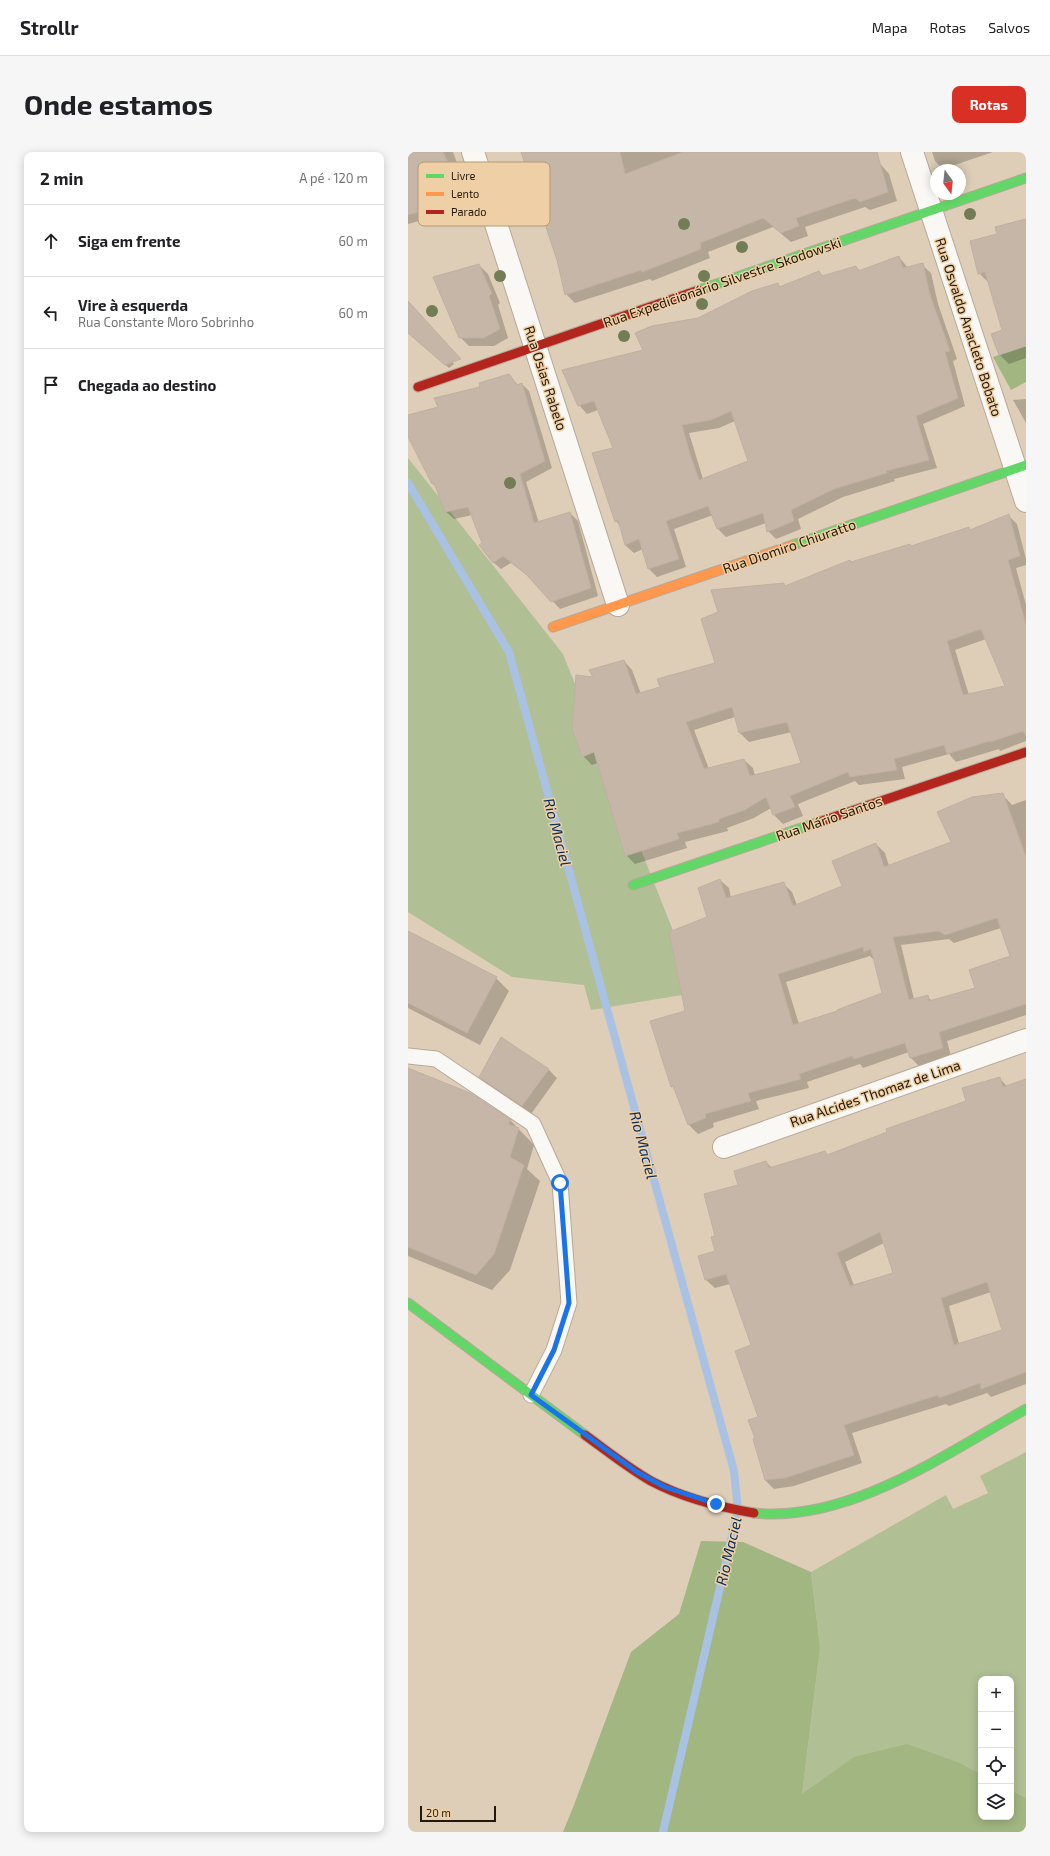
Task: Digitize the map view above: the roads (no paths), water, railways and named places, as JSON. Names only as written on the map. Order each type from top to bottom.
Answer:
[{"type":"street","name":"Rua Osias Rabelo","points":[[473,152],[476,162]]},
{"type":"street","name":"Rua Osvaldo Anacleto Bobato","points":[[912,152],[1021,467],[1026,501]]},
{"type":"street","name":"Rua Expedicionário Silvestre Skodowski","points":[[418,387],[1026,178]]},
{"type":"street","name":"Rua Osias Rabelo","points":[[497,226],[618,604]]},
{"type":"street","name":"Rua Diomiro Chiuratto","points":[[553,627],[1021,467]]},
{"type":"street","name":"Rua Mário Santos","points":[[632,885],[1026,752]]},
{"type":"street","name":"Rua Alcides Thomaz de Lima","points":[[724,1147],[1026,1040]]},
{"type":"street","points":[[408,1303],[637,1472],[665,1487],[716,1504],[759,1512],[786,1514],[815,1510],[843,1503],[903,1478],[1026,1409]]},
{"type":"lane","points":[[408,1056],[436,1059],[533,1124],[560,1183],[569,1303],[554,1350],[531,1395]]},
{"type":"waterway","name":"Rio Maciel","points":[[408,483],[509,652],[734,1471],[738,1510],[663,1832]]}]
